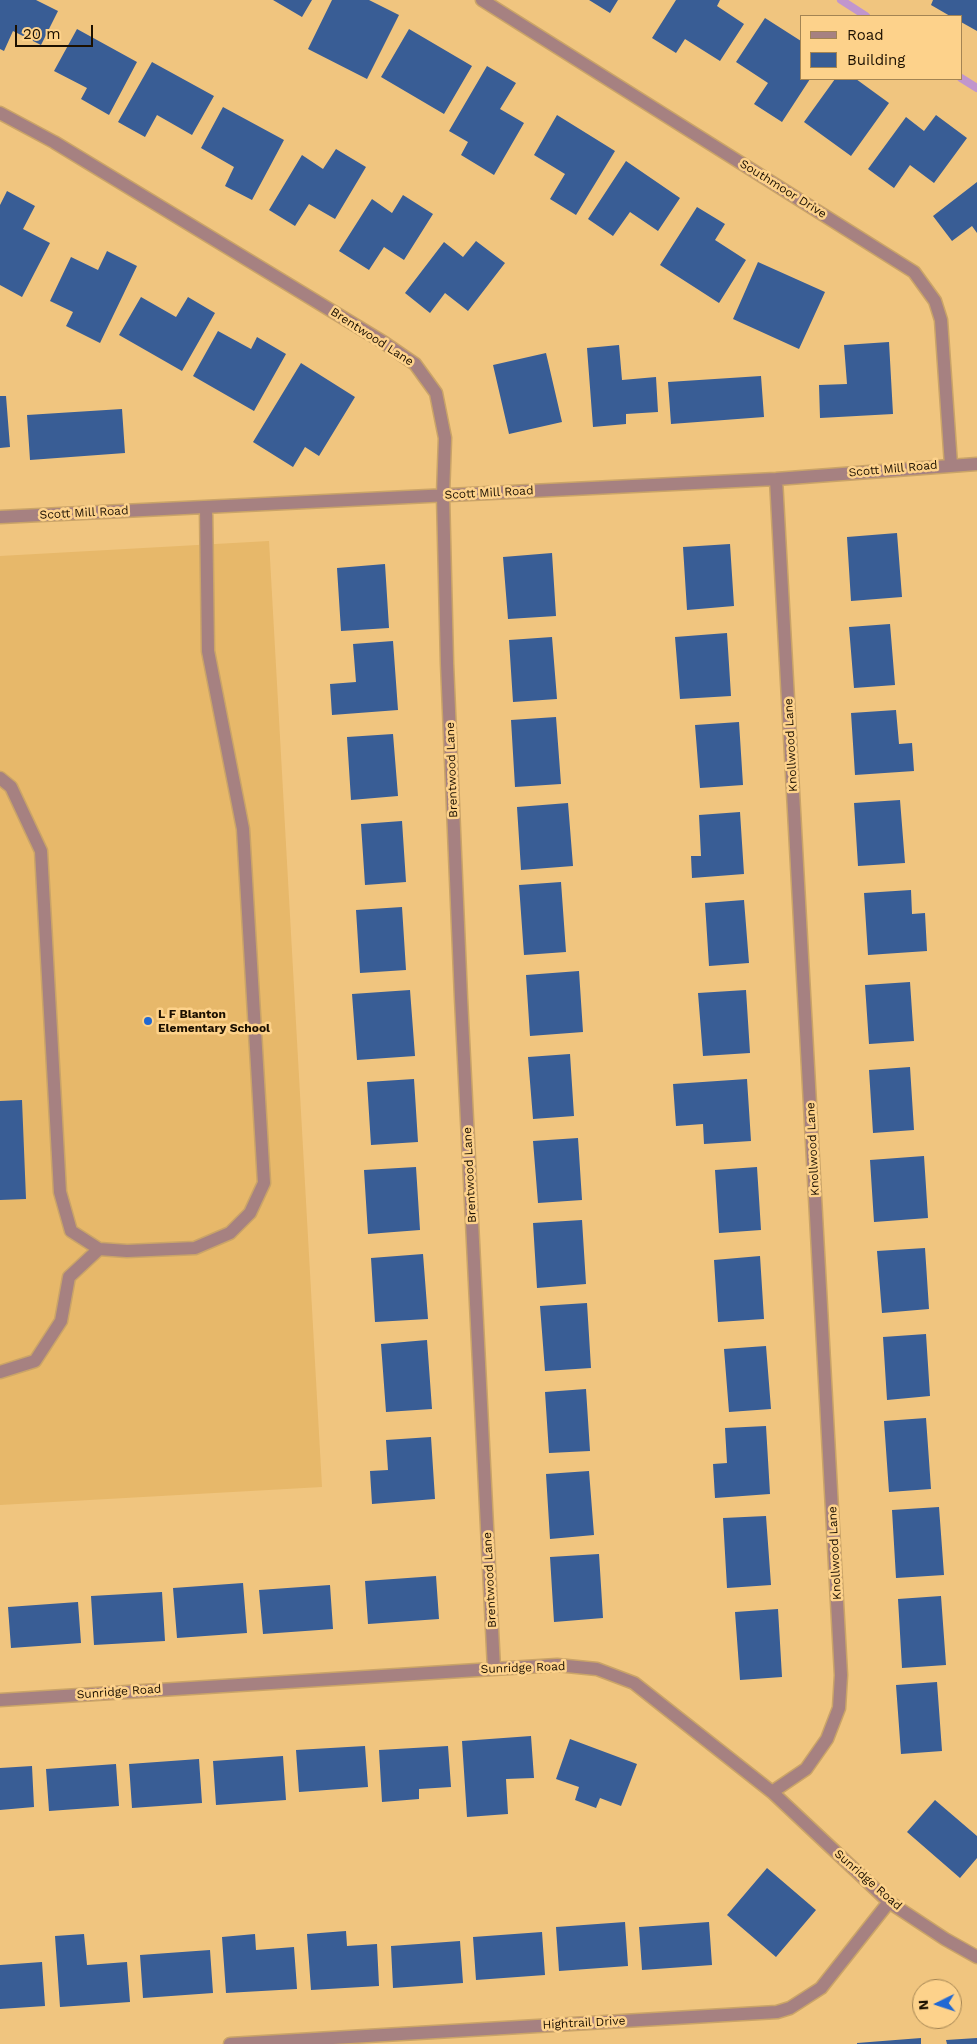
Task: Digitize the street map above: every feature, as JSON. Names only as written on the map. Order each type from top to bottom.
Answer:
[{"type":"street","name":"Southmoor Drive","points":[[482,0],[914,272],[934,301],[941,320],[951,465]]},
{"type":"street","name":"Brentwood Lane","points":[[0,113],[54,142],[383,342],[415,364],[436,393],[445,438],[443,496],[447,663],[460,978],[494,1669]]},
{"type":"street","name":"Scott Mill Road","points":[[0,517],[776,479],[977,464]]},
{"type":"street","name":"Knollwood Lane","points":[[772,1792],[806,1769],[827,1739],[839,1708],[841,1675],[776,479]]},
{"type":"street","points":[[0,778],[11,787],[41,851],[60,1192],[71,1231],[99,1249],[127,1251],[195,1248],[230,1233],[250,1213],[264,1182],[243,829],[208,651],[206,507]]},
{"type":"street","points":[[0,1372],[35,1361],[61,1321],[69,1276],[99,1249]]},
{"type":"street","name":"Sunridge Road","points":[[0,1700],[557,1665],[598,1669],[634,1683],[772,1792],[889,1902],[977,1957]]},
{"type":"street","name":"Hightrail Drive","points":[[230,2044],[777,2012],[790,2008],[821,1988],[889,1902]]},
{"type":"shaded area","name":"L F Blanton Elementary School","points":[[269,541],[322,1487],[0,1505],[0,556]]},
{"type":"building","points":[[0,0],[36,0],[58,11],[41,45],[13,31],[4,51],[0,49]]},
{"type":"building","points":[[273,0],[312,0],[302,17]]},
{"type":"building","points":[[332,0],[369,0],[399,15],[367,79],[308,49]]},
{"type":"building","points":[[589,0],[618,0],[610,13]]},
{"type":"building","points":[[676,0],[720,0],[717,6],[744,24],[720,61],[685,39],[676,53],[652,38]]},
{"type":"building","points":[[933,0],[977,0],[977,31],[962,23],[962,15],[948,15],[931,5]]},
{"type":"building","points":[[765,18],[800,40],[800,80],[809,80],[782,122],[754,104],[768,83],[736,62]]},
{"type":"building","points":[[77,29],[137,62],[109,115],[81,99],[87,88],[54,71]]},
{"type":"building","points":[[409,29],[472,66],[444,114],[381,77]]},
{"type":"building","points":[[152,62],[214,96],[192,135],[157,115],[145,137],[118,122]]},
{"type":"building","points":[[487,66],[516,83],[500,109],[524,123],[494,175],[461,155],[468,142],[449,131]]},
{"type":"building","points":[[834,80],[857,80],[889,103],[851,156],[804,122]]},
{"type":"building","points":[[223,107],[284,140],[252,200],[225,186],[234,167],[201,148]]},
{"type":"building","points":[[557,115],[615,151],[576,215],[550,199],[565,174],[534,155]]},
{"type":"building","points":[[936,115],[967,138],[934,183],[910,165],[894,188],[868,169],[906,117],[924,131]]},
{"type":"building","points":[[336,149],[366,167],[335,219],[309,204],[295,226],[269,210],[302,155],[323,169]]},
{"type":"building","points":[[626,161],[680,198],[658,231],[630,212],[613,236],[588,219]]},
{"type":"building","points":[[977,182],[977,233],[972,226],[952,241],[933,216]]},
{"type":"building","points":[[7,191],[35,206],[23,229],[50,243],[22,297],[0,285],[0,205]]},
{"type":"building","points":[[403,195],[433,214],[404,260],[384,247],[369,270],[339,251],[372,199],[392,213]]},
{"type":"building","points":[[697,207],[725,224],[715,240],[746,260],[719,303],[660,265]]},
{"type":"building","points":[[476,241],[505,263],[468,311],[445,293],[430,313],[405,293],[444,242],[463,257]]},
{"type":"building","points":[[107,251],[137,266],[100,343],[66,326],[73,312],[50,301],[71,257],[98,270]]},
{"type":"building","points":[[758,262],[825,292],[799,349],[733,319]]},
{"type":"building","points":[[141,297],[176,317],[188,297],[215,313],[182,371],[119,335]]},
{"type":"building","points":[[218,331],[251,349],[257,337],[286,354],[254,411],[193,376]]},
{"type":"building","points":[[889,342],[893,414],[820,418],[819,385],[847,384],[844,345]]},
{"type":"building","points":[[619,345],[622,380],[656,377],[658,412],[626,414],[626,424],[593,427],[587,348]]},
{"type":"building","points":[[546,353],[562,422],[509,434],[493,365]]},
{"type":"building","points":[[301,363],[355,397],[319,456],[305,447],[293,467],[253,442]]},
{"type":"building","points":[[761,376],[764,417],[671,424],[668,382]]},
{"type":"building","points":[[0,396],[6,396],[10,447],[0,448]]},
{"type":"building","points":[[122,409],[125,453],[30,460],[27,415]]},
{"type":"building","points":[[897,533],[902,597],[851,601],[847,537]]},
{"type":"building","points":[[730,544],[734,606],[687,610],[683,547]]},
{"type":"building","points":[[552,553],[556,616],[508,619],[503,557]]},
{"type":"building","points":[[385,564],[389,628],[341,631],[337,568]]},
{"type":"building","points":[[890,624],[895,685],[854,688],[849,627]]},
{"type":"building","points":[[727,633],[731,696],[680,699],[675,637]]},
{"type":"building","points":[[552,637],[557,699],[513,702],[509,640]]},
{"type":"building","points":[[393,641],[398,710],[332,715],[330,684],[356,682],[353,644]]},
{"type":"building","points":[[896,710],[899,744],[912,743],[914,771],[855,775],[851,713]]},
{"type":"building","points":[[556,717],[561,784],[515,787],[511,720]]},
{"type":"building","points":[[739,722],[743,785],[700,788],[695,725]]},
{"type":"building","points":[[393,734],[398,796],[351,800],[347,737]]},
{"type":"building","points":[[900,800],[905,863],[858,866],[854,803]]},
{"type":"building","points":[[568,803],[573,866],[521,870],[517,807]]},
{"type":"building","points":[[740,812],[744,874],[692,878],[691,856],[701,856],[699,815]]},
{"type":"building","points":[[402,821],[406,882],[365,885],[361,824]]},
{"type":"building","points":[[561,882],[566,952],[524,955],[519,885]]},
{"type":"building","points":[[911,890],[912,914],[925,913],[927,951],[868,955],[864,893]]},
{"type":"building","points":[[744,900],[749,963],[709,966],[705,903]]},
{"type":"building","points":[[402,907],[406,970],[360,973],[356,910]]},
{"type":"building","points":[[579,971],[583,1032],[530,1036],[526,975]]},
{"type":"building","points":[[910,982],[914,1041],[869,1044],[865,985]]},
{"type":"building","points":[[410,990],[415,1056],[357,1060],[352,994]]},
{"type":"building","points":[[746,990],[750,1053],[703,1056],[698,993]]},
{"type":"building","points":[[570,1054],[574,1116],[533,1119],[528,1057]]},
{"type":"building","points":[[910,1067],[914,1130],[873,1133],[869,1070]]},
{"type":"building","points":[[414,1079],[418,1142],[371,1145],[367,1082]]},
{"type":"building","points":[[747,1079],[751,1141],[704,1144],[703,1124],[676,1126],[673,1084]]},
{"type":"building","points":[[22,1100],[26,1199],[0,1200],[0,1101]]},
{"type":"building","points":[[578,1138],[582,1200],[538,1203],[533,1141]]},
{"type":"building","points":[[924,1156],[928,1218],[874,1222],[870,1160]]},
{"type":"building","points":[[416,1167],[420,1230],[368,1234],[364,1170]]},
{"type":"building","points":[[757,1167],[761,1230],[719,1233],[715,1170]]},
{"type":"building","points":[[582,1220],[586,1284],[537,1288],[533,1223]]},
{"type":"building","points":[[925,1248],[929,1309],[882,1313],[877,1251]]},
{"type":"building","points":[[423,1254],[428,1319],[375,1322],[371,1258]]},
{"type":"building","points":[[760,1256],[764,1319],[718,1322],[714,1260]]},
{"type":"building","points":[[587,1303],[591,1368],[545,1371],[540,1306]]},
{"type":"building","points":[[926,1334],[930,1396],[887,1400],[883,1337]]},
{"type":"building","points":[[427,1340],[432,1409],[386,1412],[381,1344]]},
{"type":"building","points":[[766,1346],[771,1409],[729,1412],[724,1349]]},
{"type":"building","points":[[586,1389],[590,1451],[549,1453],[545,1392]]},
{"type":"building","points":[[926,1418],[931,1489],[889,1492],[884,1421]]},
{"type":"building","points":[[766,1426],[770,1494],[715,1498],[713,1464],[727,1463],[725,1428]]},
{"type":"building","points":[[431,1437],[435,1499],[372,1504],[370,1471],[388,1470],[386,1440]]},
{"type":"building","points":[[589,1471],[594,1535],[550,1539],[546,1474]]},
{"type":"building","points":[[939,1507],[944,1575],[896,1578],[892,1510]]},
{"type":"building","points":[[766,1516],[771,1585],[727,1588],[723,1518]]},
{"type":"building","points":[[599,1554],[603,1618],[554,1622],[550,1557]]},
{"type":"building","points":[[436,1576],[439,1619],[368,1624],[365,1581]]},
{"type":"building","points":[[243,1583],[247,1633],[177,1638],[173,1588]]},
{"type":"building","points":[[330,1585],[333,1629],[263,1634],[259,1590]]},
{"type":"building","points":[[162,1592],[165,1641],[94,1645],[91,1596]]},
{"type":"building","points":[[941,1596],[946,1665],[902,1668],[898,1599]]},
{"type":"building","points":[[78,1602],[81,1643],[11,1648],[8,1607]]},
{"type":"building","points":[[778,1609],[782,1677],[740,1680],[735,1612]]},
{"type":"building","points":[[937,1682],[942,1751],[901,1754],[896,1685]]},
{"type":"building","points":[[531,1736],[534,1778],[506,1779],[508,1814],[467,1817],[462,1741]]},
{"type":"building","points":[[570,1739],[637,1764],[621,1806],[600,1798],[596,1808],[575,1800],[579,1787],[556,1779]]},
{"type":"building","points":[[365,1746],[368,1787],[299,1792],[296,1750]]},
{"type":"building","points":[[448,1746],[451,1787],[419,1789],[419,1799],[382,1802],[379,1750]]},
{"type":"building","points":[[283,1756],[286,1800],[216,1805],[213,1761]]},
{"type":"building","points":[[199,1759],[202,1803],[132,1808],[129,1764]]},
{"type":"building","points":[[116,1764],[119,1806],[49,1811],[46,1769]]},
{"type":"building","points":[[32,1766],[34,1807],[0,1810],[0,1768]]},
{"type":"building","points":[[935,1800],[977,1836],[977,1858],[960,1878],[907,1832]]},
{"type":"building","points":[[767,1868],[816,1910],[776,1957],[727,1915]]},
{"type":"building","points":[[625,1922],[628,1966],[559,1971],[556,1927]]},
{"type":"building","points":[[709,1922],[712,1965],[642,1970],[639,1927]]},
{"type":"building","points":[[346,1931],[347,1946],[377,1944],[379,1986],[311,1990],[307,1934]]},
{"type":"building","points":[[542,1932],[545,1975],[476,1980],[473,1937]]},
{"type":"building","points":[[84,1934],[87,1965],[127,1962],[130,2002],[60,2007],[55,1936]]},
{"type":"building","points":[[255,1934],[256,1950],[294,1947],[297,1989],[226,1993],[222,1937]]},
{"type":"building","points":[[460,1941],[463,1983],[393,1988],[391,1946]]},
{"type":"building","points":[[210,1950],[213,1993],[143,1998],[140,1955]]},
{"type":"building","points":[[42,1962],[45,2006],[0,2009],[0,1965]]},
{"type":"building","points":[[921,2038],[921,2044],[857,2044],[857,2043]]},
{"type":"building","points":[[977,2038],[977,2044],[947,2044],[946,2040]]},
{"type":"waterway","points":[[841,0],[864,15]]},
{"type":"waterway","points":[[962,79],[977,88]]},
{"type":"place","name":"L F Blanton Elementary School","points":[[148,1021]]}]
